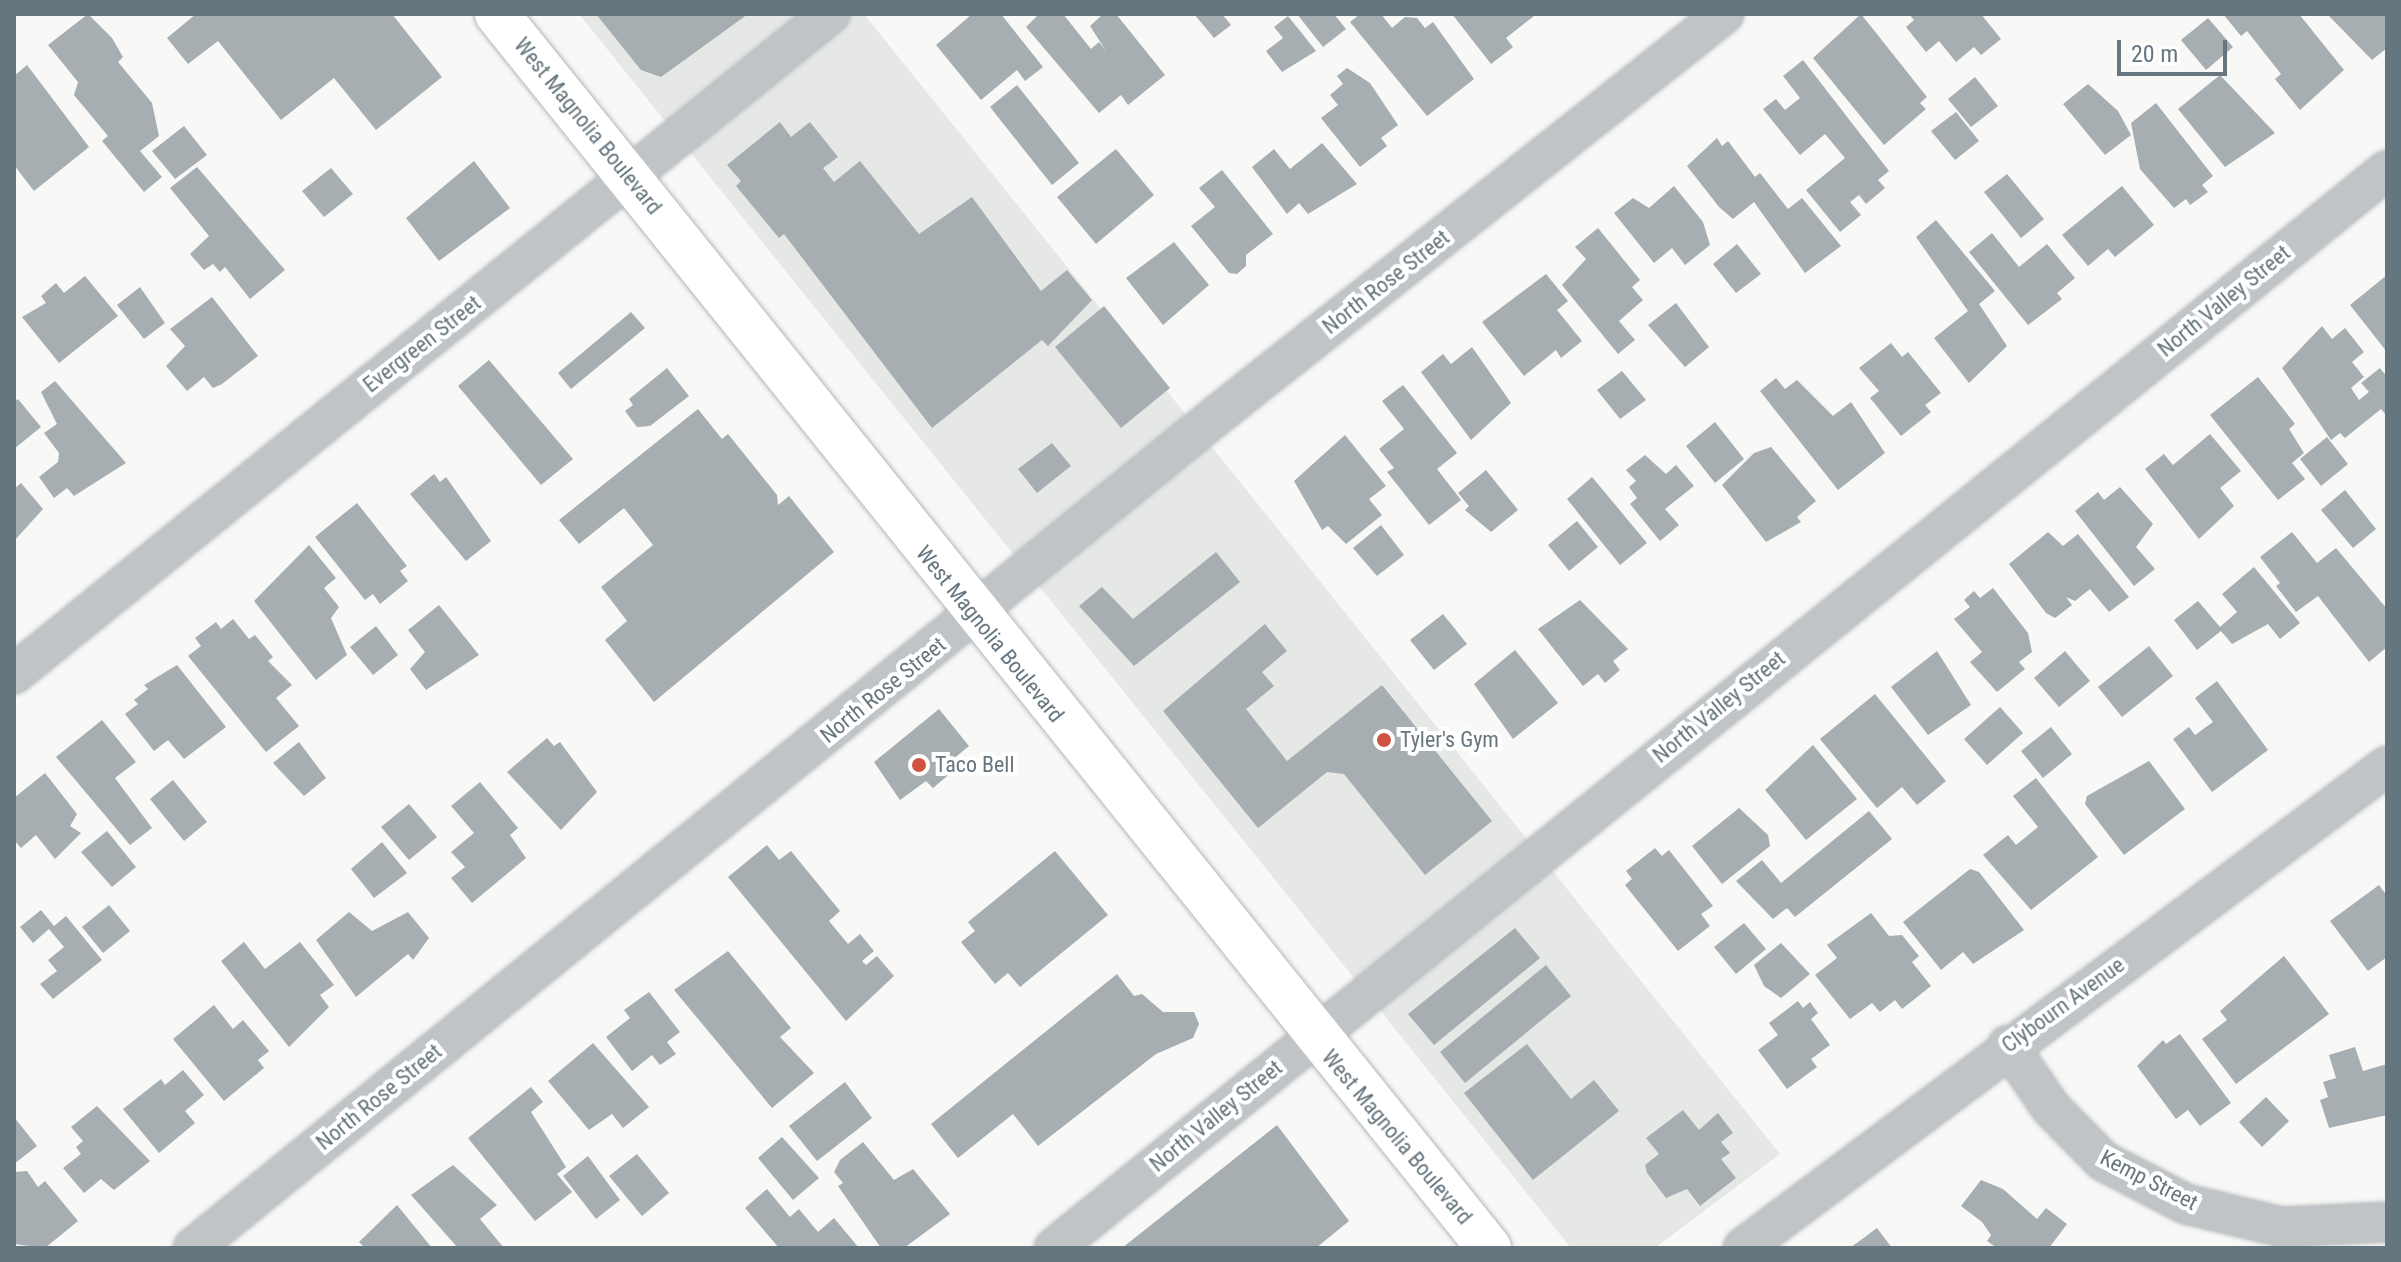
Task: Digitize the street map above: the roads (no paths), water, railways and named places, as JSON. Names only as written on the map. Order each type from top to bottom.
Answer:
[{"type":"main road","name":"West Magnolia Boulevard","points":[[497,14],[975,616],[1314,1037],[1489,1248]]},
{"type":"street","name":"Evergreen Street","points":[[14,674],[830,14]]},
{"type":"street","name":"North Rose Street","points":[[193,1248],[1724,14]]},
{"type":"street","name":"North Valley Street","points":[[1054,1248],[2387,170]]},
{"type":"street","name":"Clybourn Avenue","points":[[1743,1248],[2008,1045],[2387,766]]},
{"type":"street","name":"Kemp Street","points":[[2008,1045],[2051,1108],[2103,1161],[2186,1204],[2282,1227],[2387,1222]]},
{"type":"place","name":"Tyler's Gym","points":[[1384,740]]},
{"type":"place","name":"Taco Bell","points":[[919,765]]}]
